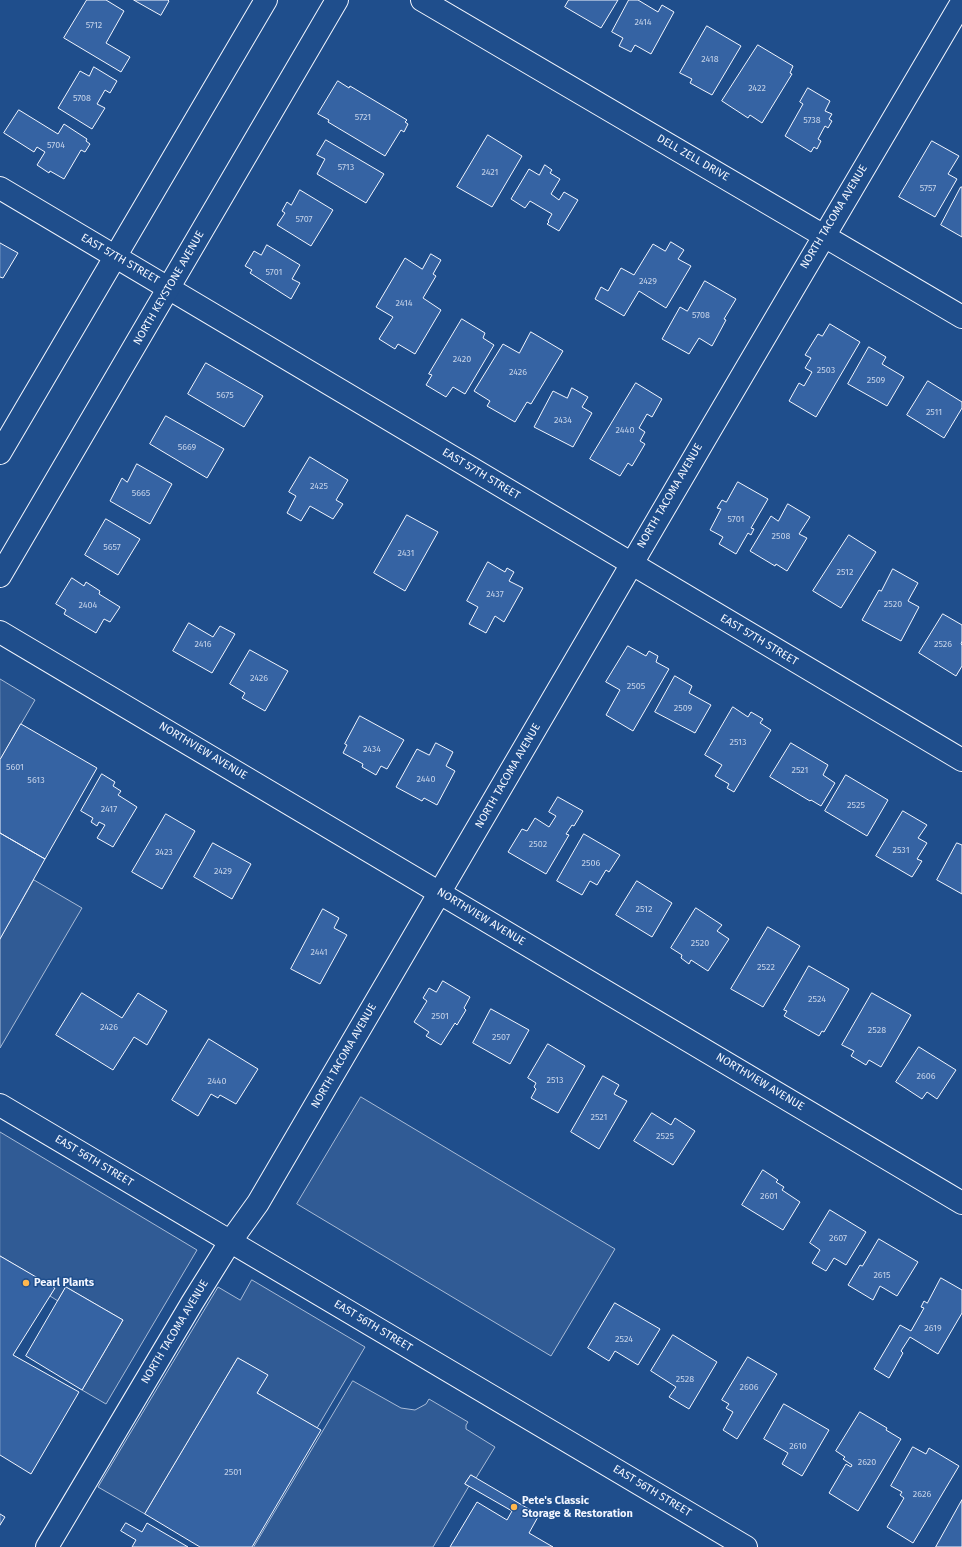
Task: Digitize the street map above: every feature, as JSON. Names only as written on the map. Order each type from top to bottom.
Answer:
[{"type":"street","points":[[0,453],[266,0]]},
{"type":"street","name":"NORTH KEYSTONE AVENUE","points":[[0,576],[337,0]]},
{"type":"street","name":"DELL ZELL DRIVE","points":[[422,0],[962,317]]},
{"type":"street","name":"NORTH TACOMA AVENUE","points":[[47,1547],[171,1338],[230,1242],[258,1203],[441,892],[630,564],[962,2]]},
{"type":"street","name":"EAST 57TH STREET","points":[[0,188],[630,564],[962,760]]},
{"type":"street","name":"NORTHVIEW AVENUE","points":[[0,632],[441,892],[962,1203]]},
{"type":"street","name":"EAST 56TH STREET","points":[[0,1105],[746,1547]]},
{"type":"shaded area","points":[[0,679],[35,700],[0,760]]},
{"type":"shaded area","points":[[34,880],[82,908],[0,1048],[0,939]]},
{"type":"shaded area","points":[[361,1097],[615,1249],[551,1356],[297,1204]]},
{"type":"shaded area","points":[[0,1132],[197,1250],[106,1404],[82,1390],[123,1320],[66,1287],[58,1301],[50,1296],[54,1288],[0,1256]]},
{"type":"shaded area","points":[[252,1280],[365,1347],[317,1428],[257,1393],[267,1375],[238,1358],[145,1514],[98,1487],[218,1287],[240,1300]]},
{"type":"shaded area","points":[[353,1381],[401,1408],[415,1410],[426,1404],[429,1399],[468,1422],[466,1429],[495,1447],[476,1478],[471,1475],[465,1484],[469,1486],[433,1547],[254,1547]]},
{"type":"building","points":[[87,0],[106,0],[124,11],[106,43],[130,57],[121,72],[64,38]]},
{"type":"building","points":[[134,0],[168,0],[169,1],[161,15]]},
{"type":"building","points":[[569,0],[618,0],[601,28],[565,7]]},
{"type":"building","points":[[629,0],[638,0],[658,12],[662,5],[674,12],[651,54],[635,45],[631,52],[619,46],[623,38],[612,32]]},
{"type":"building","points":[[707,26],[741,46],[712,95],[690,83],[692,79],[680,73]]},
{"type":"building","points":[[758,45],[793,66],[790,73],[792,74],[762,123],[750,115],[748,118],[722,101]]},
{"type":"building","points":[[94,67],[117,81],[110,93],[105,90],[97,104],[105,108],[92,129],[58,108],[80,71],[89,76]]},
{"type":"building","points":[[338,81],[349,88],[350,86],[407,120],[405,122],[408,124],[404,132],[401,130],[385,156],[328,122],[329,120],[318,114]]},
{"type":"building","points":[[808,88],[830,101],[825,111],[832,114],[829,119],[832,121],[828,128],[825,126],[818,139],[821,141],[817,149],[814,147],[811,152],[785,136],[803,104],[800,102]]},
{"type":"building","points":[[19,110],[58,134],[64,124],[87,139],[86,141],[90,144],[85,152],[81,150],[64,179],[50,171],[49,173],[37,165],[45,152],[37,147],[34,152],[4,133]]},
{"type":"building","points":[[488,135],[522,156],[492,207],[457,187]]},
{"type":"building","points":[[326,140],[384,174],[366,203],[317,174],[325,159],[317,155]]},
{"type":"building","points":[[932,141],[959,156],[948,174],[957,179],[935,217],[899,197]]},
{"type":"building","points":[[545,165],[552,170],[550,173],[560,179],[551,194],[559,200],[564,192],[578,200],[559,231],[547,224],[552,214],[530,201],[525,208],[511,199],[529,169],[539,175]]},
{"type":"building","points":[[962,187],[962,237],[941,225]]},
{"type":"building","points":[[300,190],[333,210],[311,246],[277,225],[285,213],[282,211],[287,202],[291,205]]},
{"type":"building","points":[[671,242],[684,250],[678,259],[691,266],[666,308],[639,291],[624,316],[595,299],[601,287],[608,291],[621,268],[634,275],[653,244],[665,251]]},
{"type":"building","points":[[0,243],[18,253],[3,278],[0,277]]},
{"type":"building","points":[[267,245],[300,265],[292,279],[300,283],[291,299],[250,273],[252,270],[245,266],[254,251],[261,255]]},
{"type":"building","points":[[431,254],[441,260],[433,274],[436,276],[423,298],[441,310],[415,354],[398,344],[395,349],[379,339],[393,317],[376,307],[405,258],[422,269]]},
{"type":"building","points":[[705,281],[736,299],[724,319],[726,320],[712,346],[699,338],[689,354],[662,339],[680,307],[687,311]]},
{"type":"building","points":[[462,319],[485,333],[483,338],[494,345],[465,394],[453,387],[446,397],[426,385],[432,375],[429,374]]},
{"type":"building","points":[[830,324],[860,342],[816,417],[789,401],[799,383],[804,386],[812,372],[805,368],[811,358],[805,355],[818,334],[822,336]]},
{"type":"building","points":[[531,332],[563,351],[531,404],[527,402],[515,422],[487,406],[490,401],[474,391],[503,344],[519,353]]},
{"type":"building","points":[[869,347],[886,357],[882,364],[904,377],[887,406],[848,384]]},
{"type":"building","points":[[206,363],[263,396],[244,427],[188,394]]},
{"type":"building","points":[[928,381],[962,402],[962,408],[944,438],[907,415]]},
{"type":"building","points":[[636,383],[662,399],[652,417],[647,414],[639,428],[645,432],[640,441],[645,444],[632,466],[628,463],[620,476],[590,459]]},
{"type":"building","points":[[572,388],[588,397],[582,407],[592,413],[573,447],[534,427],[553,391],[567,398]]},
{"type":"building","points":[[166,416],[224,449],[207,478],[150,444]]},
{"type":"building","points":[[310,457],[348,480],[336,500],[343,504],[333,519],[310,506],[301,521],[287,513],[296,496],[289,492]]},
{"type":"building","points":[[137,464],[172,484],[150,524],[110,501],[122,478],[127,482]]},
{"type":"building","points":[[738,482],[768,499],[751,528],[754,529],[751,535],[748,533],[736,554],[719,544],[723,537],[710,530],[721,509],[717,508],[722,500],[726,502]]},
{"type":"building","points":[[788,504],[810,517],[799,534],[807,538],[787,571],[776,564],[775,566],[750,551],[771,516],[778,521]]},
{"type":"building","points":[[407,515],[438,532],[405,591],[374,573]]},
{"type":"building","points":[[106,519],[140,539],[118,575],[85,555]]},
{"type":"building","points":[[849,535],[876,552],[841,608],[813,591]]},
{"type":"building","points":[[488,562],[505,572],[507,568],[514,572],[509,581],[523,588],[504,622],[495,616],[486,633],[469,624],[478,607],[467,601]]},
{"type":"building","points":[[893,569],[918,583],[908,601],[919,607],[901,641],[862,620]]},
{"type":"building","points":[[72,578],[84,586],[86,582],[100,591],[99,594],[120,607],[110,622],[104,619],[96,633],[64,614],[66,610],[56,604]]},
{"type":"building","points":[[943,614],[962,625],[962,666],[956,676],[919,653]]},
{"type":"building","points":[[189,623],[213,637],[220,626],[235,634],[212,673],[173,651]]},
{"type":"building","points":[[628,646],[646,656],[649,651],[658,656],[656,662],[669,669],[633,731],[606,715],[620,690],[606,682]]},
{"type":"building","points":[[250,650],[288,671],[265,711],[242,698],[245,693],[230,684]]},
{"type":"building","points":[[675,676],[692,686],[689,693],[711,705],[695,733],[655,712]]},
{"type":"building","points":[[733,707],[748,717],[751,712],[763,719],[760,723],[771,730],[734,792],[727,788],[729,784],[715,776],[722,765],[705,755]]},
{"type":"building","points":[[360,716],[404,740],[387,769],[381,766],[376,775],[362,767],[363,764],[343,753],[347,745],[345,744]]},
{"type":"building","points":[[21,724],[97,768],[45,859],[0,833],[0,760]]},
{"type":"building","points":[[436,743],[453,752],[446,766],[455,771],[437,805],[424,798],[422,801],[396,787],[417,749],[429,755]]},
{"type":"building","points":[[791,743],[828,765],[823,775],[835,783],[821,806],[770,777]]},
{"type":"building","points":[[102,774],[115,782],[113,786],[121,791],[118,795],[137,807],[113,847],[97,838],[105,825],[99,822],[97,826],[91,822],[93,818],[81,811]]},
{"type":"building","points":[[846,775],[888,800],[867,836],[825,811]]},
{"type":"building","points":[[558,797],[583,811],[574,826],[572,825],[566,834],[569,835],[546,874],[508,852],[522,829],[527,831],[535,818],[549,827],[556,816],[549,812]]},
{"type":"building","points":[[903,811],[927,825],[918,838],[927,843],[917,859],[922,861],[912,877],[876,856]]},
{"type":"building","points":[[166,814],[195,831],[162,889],[132,872]]},
{"type":"building","points":[[0,833],[45,859],[0,939]]},
{"type":"building","points":[[584,834],[620,855],[609,872],[606,870],[597,885],[590,881],[582,895],[557,881]]},
{"type":"building","points":[[213,843],[251,864],[232,899],[194,877]]},
{"type":"building","points":[[957,843],[962,845],[962,894],[937,880]]},
{"type":"building","points":[[637,881],[672,903],[652,937],[616,915]]},
{"type":"building","points":[[696,908],[722,925],[717,931],[729,939],[708,971],[691,960],[689,964],[681,958],[682,955],[671,948]]},
{"type":"building","points":[[323,909],[339,918],[334,928],[347,935],[320,984],[291,969]]},
{"type":"building","points":[[768,927],[800,946],[763,1007],[731,989]]},
{"type":"building","points":[[809,966],[849,989],[824,1032],[822,1031],[819,1036],[784,1016],[787,1011],[784,1010]]},
{"type":"building","points":[[443,981],[470,997],[464,1008],[466,1010],[457,1025],[455,1023],[441,1045],[426,1036],[429,1032],[414,1022],[427,1001],[423,998],[429,988],[436,992]]},
{"type":"building","points":[[82,993],[122,1018],[138,993],[167,1011],[147,1045],[134,1037],[113,1070],[56,1035]]},
{"type":"building","points":[[872,993],[911,1015],[881,1067],[869,1060],[866,1065],[851,1056],[854,1051],[842,1045]]},
{"type":"building","points":[[491,1009],[529,1030],[510,1064],[473,1043]]},
{"type":"building","points":[[209,1039],[258,1069],[236,1104],[220,1095],[218,1098],[211,1094],[198,1116],[172,1100]]},
{"type":"building","points":[[548,1044],[585,1066],[558,1113],[531,1098],[536,1089],[534,1087],[536,1083],[528,1078]]},
{"type":"building","points":[[919,1047],[956,1070],[937,1099],[927,1092],[922,1099],[896,1082]]},
{"type":"building","points":[[603,1076],[619,1085],[614,1094],[627,1101],[599,1149],[571,1132]]},
{"type":"building","points":[[652,1113],[671,1125],[675,1118],[695,1131],[673,1165],[634,1141]]},
{"type":"building","points":[[763,1170],[778,1180],[776,1182],[784,1187],[782,1190],[800,1202],[783,1230],[742,1205]]},
{"type":"building","points":[[830,1210],[866,1232],[846,1265],[834,1258],[826,1271],[812,1263],[820,1250],[810,1243]]},
{"type":"building","points":[[879,1239],[918,1262],[897,1296],[880,1286],[873,1300],[848,1285],[860,1265],[862,1266]]},
{"type":"building","points":[[0,1256],[55,1288],[13,1355],[79,1392],[31,1474],[0,1455]]},
{"type":"building","points":[[941,1278],[962,1290],[962,1313],[938,1354],[910,1337],[901,1351],[903,1353],[889,1378],[874,1369],[900,1325],[911,1331],[924,1308],[921,1307],[924,1301],[927,1303]]},
{"type":"building","points":[[66,1287],[123,1320],[82,1390],[26,1356]]},
{"type":"building","points":[[615,1303],[660,1329],[638,1365],[615,1351],[609,1361],[588,1348]]},
{"type":"building","points":[[673,1335],[717,1362],[689,1409],[669,1397],[676,1387],[651,1371]]},
{"type":"building","points":[[748,1357],[777,1374],[737,1439],[723,1430],[733,1412],[726,1408],[729,1404],[722,1400]]},
{"type":"building","points":[[238,1358],[268,1375],[257,1393],[321,1430],[252,1547],[200,1547],[145,1514]]},
{"type":"building","points":[[784,1404],[829,1430],[802,1476],[782,1464],[788,1453],[764,1439]]},
{"type":"building","points":[[860,1412],[887,1428],[886,1430],[901,1439],[858,1511],[829,1493],[846,1464],[851,1467],[852,1465],[843,1459],[845,1457],[836,1451]]},
{"type":"building","points":[[913,1447],[926,1454],[929,1448],[959,1466],[913,1543],[887,1527],[904,1498],[900,1495],[902,1492],[891,1486]]},
{"type":"building","name":"Pete's Classic Storage & Restoration","points":[[471,1475],[539,1515],[529,1533],[553,1547],[450,1547],[477,1502],[507,1520],[512,1511],[465,1484]]},
{"type":"building","points":[[962,1500],[962,1547],[936,1547]]},
{"type":"building","points":[[0,1514],[5,1517],[0,1525]]},
{"type":"building","points":[[126,1523],[142,1532],[147,1523],[188,1547],[132,1547],[136,1540],[121,1531]]},
{"type":"place","name":"Pearl Plants","points":[[26,1283]]},
{"type":"place","name":"Pete's Classic Storage & Restoration","points":[[514,1507]]}]
